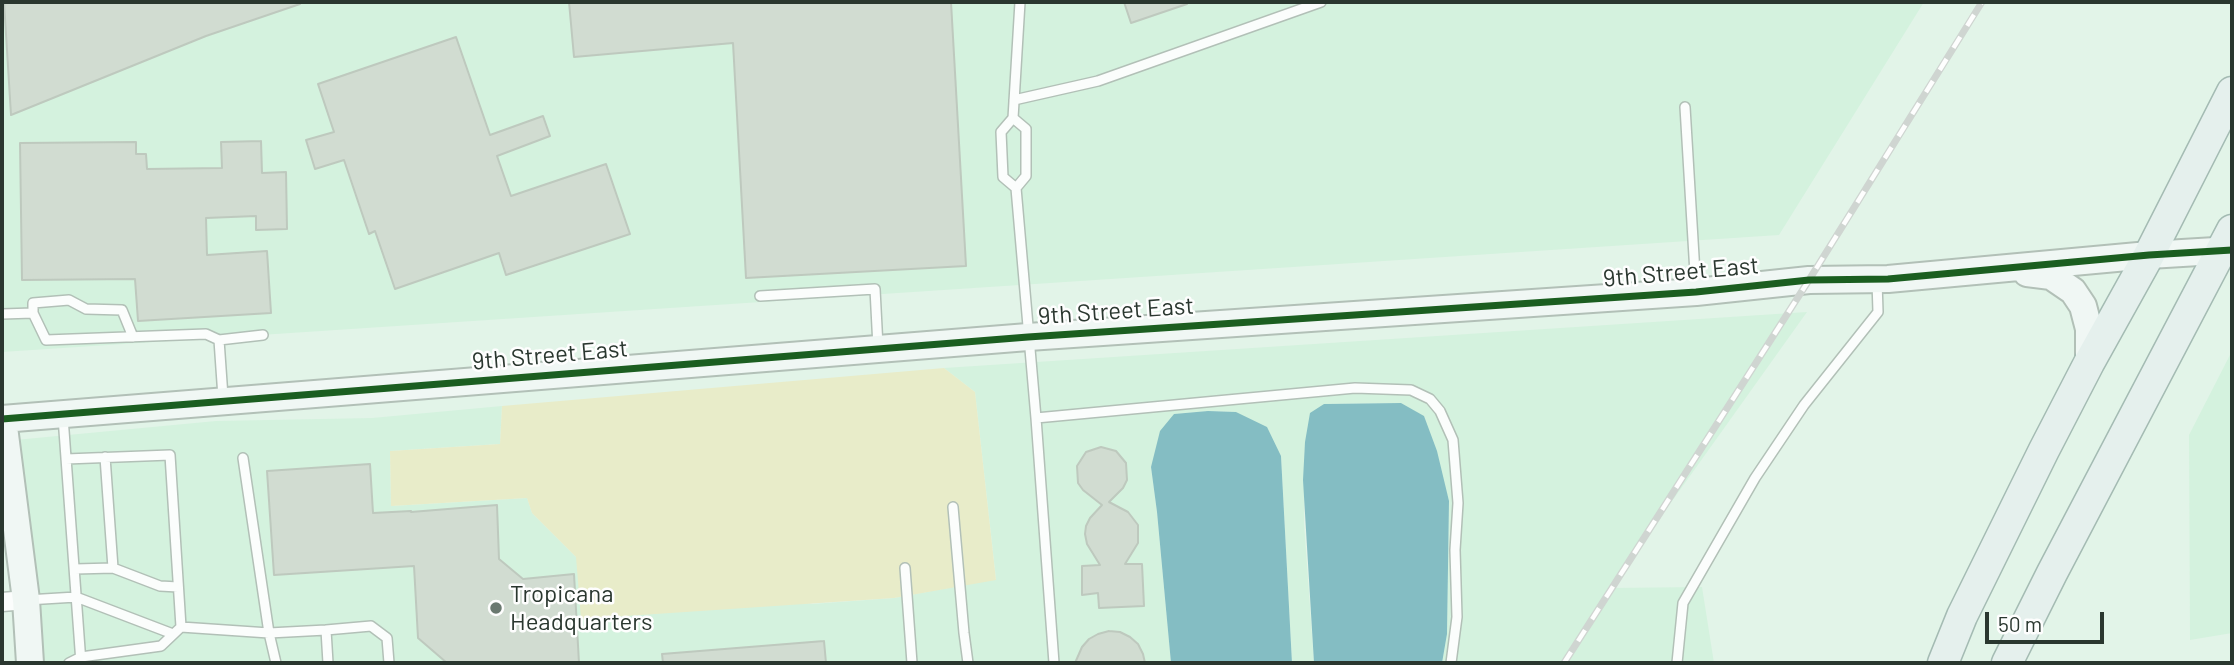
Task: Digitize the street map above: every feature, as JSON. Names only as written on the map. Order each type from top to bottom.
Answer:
[{"type":"main road","points":[[1943,663],[1991,556],[2232,92]]},
{"type":"main road","points":[[2007,663],[2052,573],[2229,244]]},
{"type":"street","name":"9th Street East","points":[[2,414],[63,414],[1028,337],[1696,292],[1809,280],[1877,280],[2149,256],[2229,244]]},
{"type":"street","points":[[2001,269],[2050,276],[2073,291],[2083,306],[2089,329],[2089,363]]},
{"type":"street","points":[[2,414],[14,601],[30,663]]},
{"type":"lane","points":[[1016,188],[1003,177],[1001,132],[1013,118],[1020,2]]},
{"type":"lane","points":[[1014,100],[1098,81],[1321,2]]},
{"type":"lane","points":[[1685,107],[1696,292]]},
{"type":"lane","points":[[1013,118],[1026,129],[1026,176],[1016,188],[1054,663]]},
{"type":"lane","points":[[1676,663],[1683,603],[1755,478],[1804,405],[1878,312],[1877,280]]},
{"type":"lane","points":[[760,296],[876,289],[879,349]]},
{"type":"lane","points":[[134,337],[122,310],[86,309],[69,300],[33,303],[33,313],[46,340],[134,337],[206,334],[219,340],[263,335]]},
{"type":"lane","points":[[2,314],[33,313]]},
{"type":"lane","points":[[219,340],[223,401]]},
{"type":"lane","points":[[1036,418],[1354,388],[1411,390],[1430,399],[1440,411],[1452,440],[1458,503],[1455,550],[1457,617],[1451,663]]},
{"type":"lane","points":[[63,414],[81,660]]},
{"type":"lane","points":[[66,459],[170,455],[181,626],[161,646],[69,663]]},
{"type":"lane","points":[[105,457],[113,568]]},
{"type":"lane","points":[[243,458],[269,633],[276,663]]},
{"type":"lane","points":[[953,507],[968,663]]},
{"type":"lane","points":[[75,569],[113,568],[160,586],[178,587]]},
{"type":"lane","points":[[905,568],[912,663]]},
{"type":"lane","points":[[14,601],[76,597],[173,634]]},
{"type":"lane","points":[[181,626],[269,633],[371,626],[387,638],[389,663]]},
{"type":"lane","points":[[326,630],[328,663]]},
{"type":"shaded area","points":[[2,2],[1924,2],[1779,235],[2,352]]},
{"type":"shaded area","points":[[1807,312],[1610,588],[1702,587],[1714,663],[1442,663],[1447,634],[1449,501],[1424,417],[1401,403],[1324,404],[1305,442],[1304,523],[1314,663],[1292,663],[1281,456],[1236,412],[1209,411],[1174,414],[1151,467],[1171,663],[39,663],[15,440],[216,421],[372,418],[502,406],[500,444],[390,451],[391,506],[527,498],[532,513],[576,557],[812,604],[894,598],[996,579],[975,392],[944,368]]},
{"type":"shaded area","points":[[2232,351],[2232,633],[2190,640],[2189,435]]},
{"type":"shaded area","points":[[944,368],[975,392],[996,580],[894,598],[581,619],[576,557],[532,513],[527,498],[391,506],[390,451],[500,444],[502,406]]},
{"type":"water","points":[[1401,403],[1424,416],[1437,451],[1449,501],[1447,634],[1442,663],[1314,663],[1303,480],[1310,413],[1324,404]]},
{"type":"water","points":[[1236,412],[1267,427],[1281,456],[1292,663],[1171,663],[1151,467],[1160,431],[1174,414]]},
{"type":"building","points":[[4,2],[300,4],[206,36],[11,115]]},
{"type":"building","points":[[569,2],[951,2],[966,266],[746,278],[733,43],[574,57]]},
{"type":"building","points":[[1124,2],[1186,2],[1187,4],[1131,23]]},
{"type":"building","points":[[456,37],[490,135],[543,116],[550,136],[497,156],[511,196],[606,164],[630,234],[506,275],[499,253],[395,289],[375,231],[369,234],[344,160],[315,169],[306,140],[334,132],[318,84]]},
{"type":"building","points":[[261,141],[262,173],[286,172],[287,229],[256,230],[256,216],[206,218],[207,255],[267,251],[271,313],[138,321],[135,279],[22,280],[20,143],[136,142],[136,154],[146,154],[147,169],[222,168],[221,142]]},
{"type":"building","points":[[1101,447],[1116,451],[1126,463],[1127,480],[1109,502],[1128,512],[1138,525],[1138,543],[1125,564],[1142,564],[1144,606],[1099,608],[1098,593],[1082,595],[1082,566],[1100,565],[1087,544],[1086,526],[1102,505],[1078,483],[1077,466],[1086,452]]},
{"type":"building","name":"Tropicana Headquarters","points":[[370,464],[373,513],[497,505],[499,559],[523,579],[574,574],[579,663],[447,663],[418,638],[414,566],[274,575],[267,471]]},
{"type":"building","points":[[1109,631],[1120,632],[1138,644],[1145,663],[1075,663],[1089,639]]},
{"type":"building","points":[[824,641],[826,663],[663,663],[662,654]]},
{"type":"railway","points":[[1564,663],[1809,280],[1982,2]]},
{"type":"cycle path","points":[[2,419],[1028,337],[1696,292],[1809,280],[1888,279],[2232,250]]},
{"type":"place","name":"Tropicana Headquarters","points":[[496,608]]}]
